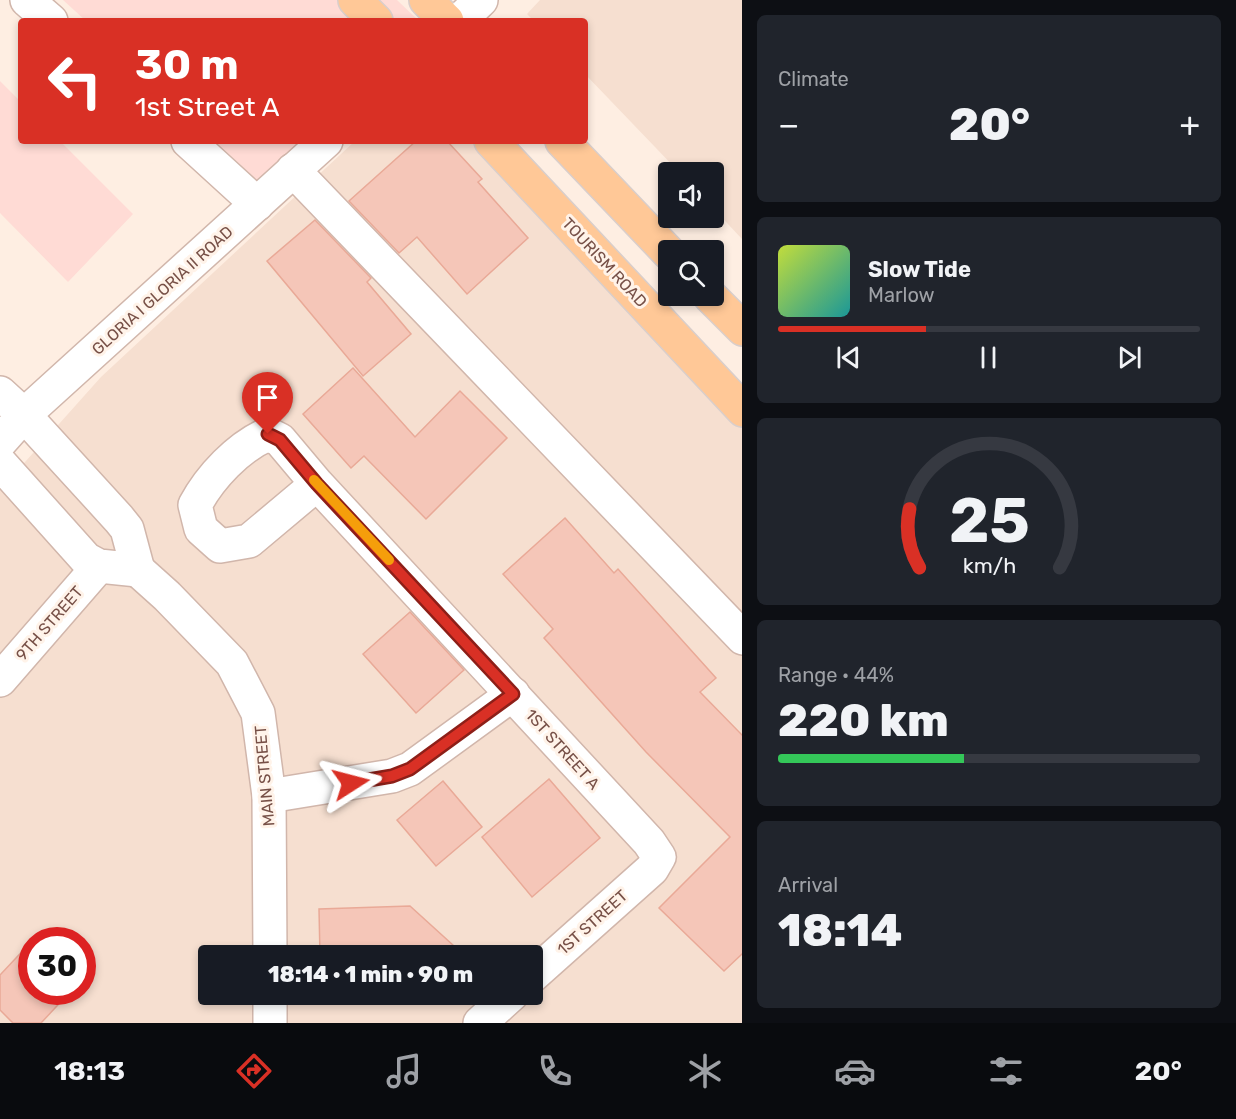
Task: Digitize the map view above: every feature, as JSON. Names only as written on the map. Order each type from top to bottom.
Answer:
[{"type":"main road","points":[[355,0],[373,18]]},
{"type":"main road","points":[[426,0],[444,18]]},
{"type":"main road","name":"TOURISM ROAD","points":[[494,144],[742,410]]},
{"type":"main road","points":[[565,144],[658,241]]},
{"type":"main road","points":[[720,306],[742,329]]},
{"type":"street","points":[[27,0],[48,18]]},
{"type":"street","points":[[462,18],[481,0]]},
{"type":"street","points":[[191,144],[256,204]]},
{"type":"street","name":"GLORIA I GLORIA II ROAD","points":[[0,442],[24,415],[323,144]]},
{"type":"street","points":[[293,170],[742,638]]},
{"type":"street","points":[[0,393],[24,415],[127,530],[138,570],[99,566],[86,559],[0,463]]},
{"type":"street","name":"1ST STREET A","points":[[317,484],[249,541],[220,546],[201,529],[195,505],[207,483],[255,440],[268,434],[280,440],[317,484],[648,842],[659,857],[652,869]]},
{"type":"street","points":[[49,519],[82,479]]},
{"type":"street","name":"9TH STREET","points":[[0,680],[99,566]]},
{"type":"street","name":"MAIN STREET","points":[[138,570],[167,596],[232,663],[258,712],[269,796],[270,945]]},
{"type":"street","points":[[269,796],[392,776],[410,769],[513,694]]},
{"type":"street","name":"1ST STREET","points":[[543,966],[652,869]]},
{"type":"street","points":[[270,1005],[270,1023]]},
{"type":"street","points":[[480,1023],[500,1005]]},
{"type":"shaded area","points":[[63,0],[397,0],[416,18],[83,18]]},
{"type":"shaded area","points":[[540,0],[742,0],[742,239],[724,220],[724,162],[669,162],[588,77],[588,18],[531,18],[527,14]]},
{"type":"shaded area","points":[[0,81],[18,99],[18,144],[63,144],[133,214],[68,282],[0,213]]},
{"type":"shaded area","points":[[218,144],[327,144],[275,197]]},
{"type":"shaded area","points":[[352,144],[483,144],[742,418],[742,1023],[0,1023],[0,490],[101,377]]},
{"type":"building","points":[[413,144],[450,144],[482,179],[478,182],[528,238],[467,294],[417,237],[399,253],[349,201]]},
{"type":"building","points":[[315,220],[371,278],[367,282],[411,334],[363,376],[267,261]]},
{"type":"building","points":[[353,368],[415,437],[460,391],[507,438],[426,519],[364,456],[351,468],[303,414]]},
{"type":"building","points":[[565,518],[614,573],[618,569],[716,678],[700,692],[742,735],[742,954],[724,971],[659,908],[730,837],[646,752],[544,638],[553,629],[503,574]]},
{"type":"building","points":[[410,612],[464,670],[416,713],[363,654]]},
{"type":"building","points":[[549,779],[600,838],[532,897],[482,837]]},
{"type":"building","points":[[443,781],[482,827],[436,866],[397,820]]},
{"type":"building","points":[[410,906],[453,945],[320,945],[319,909]]},
{"type":"building","points":[[18,956],[18,1005],[58,1005],[41,1023],[13,1023],[0,1010],[0,975]]},
{"type":"slow traffic","points":[[314,480],[389,560]]},
{"type":"route","points":[[268,434],[280,440],[317,484],[513,694],[410,769],[392,776],[351,783]]}]
